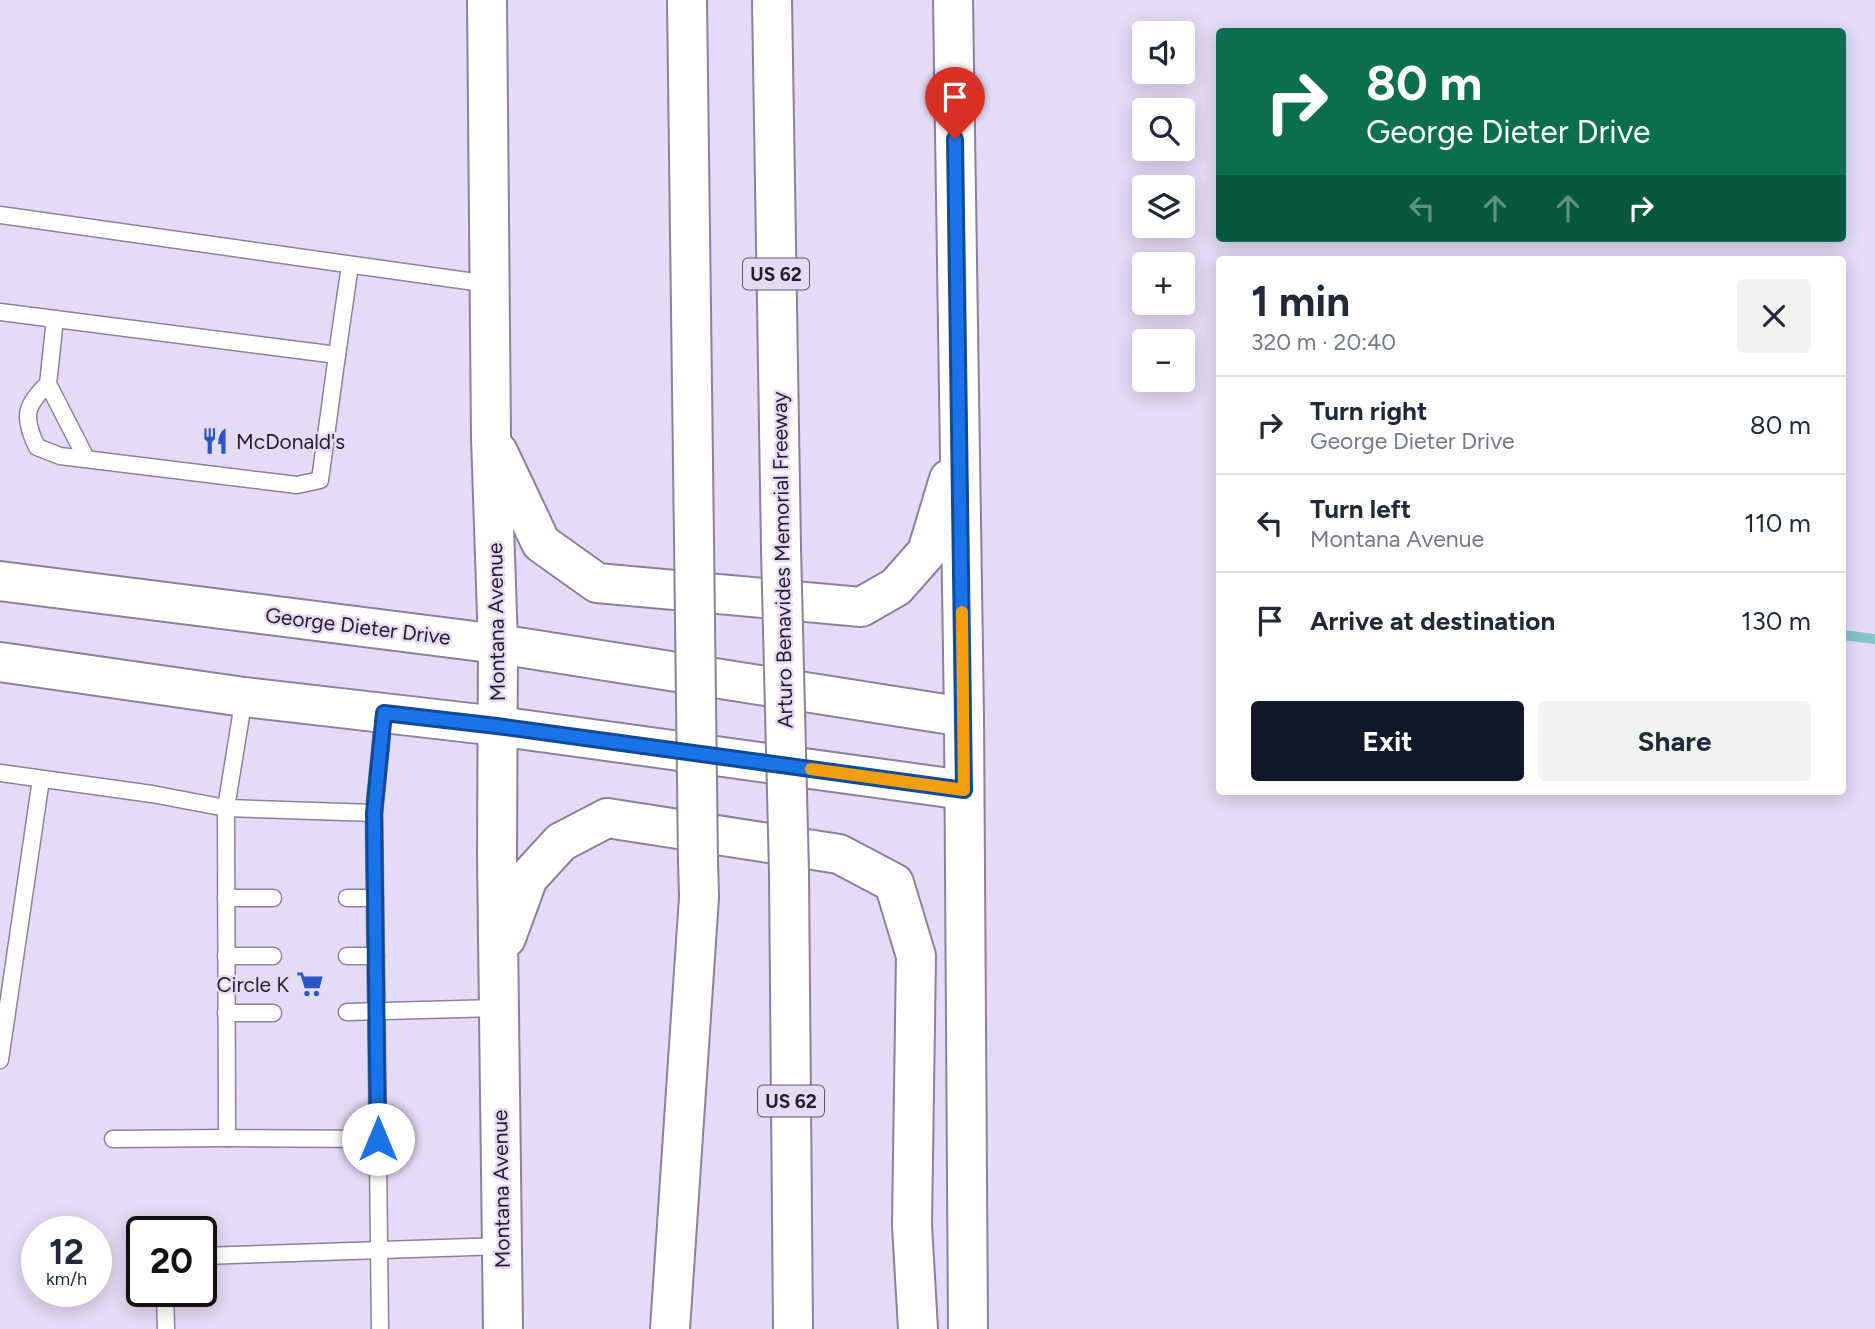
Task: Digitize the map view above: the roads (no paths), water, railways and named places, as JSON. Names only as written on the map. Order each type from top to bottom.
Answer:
[{"type":"main road","name":"Montana Avenue","points":[[487,0],[491,437],[498,643],[498,1008],[503,1329]]},
{"type":"main road","points":[[670,1329],[699,879],[687,0]]},
{"type":"main road","name":"Arturo Benavides Memorial Freeway","points":[[772,0],[780,548],[789,873],[793,1329]]},
{"type":"main road","points":[[953,0],[964,718],[968,1329]]},
{"type":"main road","points":[[491,437],[541,543],[597,583],[861,607],[896,587],[927,552],[960,444]]},
{"type":"main road","name":"George Dieter Drive","points":[[0,581],[498,643],[964,718]]},
{"type":"main road","points":[[0,662],[244,697],[497,726],[964,790]]},
{"type":"main road","points":[[498,1008],[507,934],[528,878],[561,842],[607,818],[839,854],[894,883],[916,956],[912,1225],[918,1329]]},
{"type":"lane","points":[[0,215],[489,284]]},
{"type":"lane","points":[[48,384],[32,399],[26,424],[37,447],[60,456],[297,485],[320,480],[350,265]]},
{"type":"lane","points":[[0,312],[337,355]]},
{"type":"lane","points":[[55,319],[48,384],[86,458]]},
{"type":"lane","points":[[227,1138],[226,808],[244,697]]},
{"type":"lane","points":[[380,1329],[374,813],[384,713]]},
{"type":"lane","points":[[0,773],[152,794],[226,808],[374,813]]},
{"type":"lane","points":[[0,1060],[41,779]]},
{"type":"lane","points":[[226,898],[273,898]]},
{"type":"lane","points":[[347,898],[375,898]]},
{"type":"lane","points":[[226,956],[273,956]]},
{"type":"lane","points":[[347,956],[376,956]]},
{"type":"lane","points":[[347,1012],[498,1008]]},
{"type":"lane","points":[[226,1013],[273,1013]]},
{"type":"lane","points":[[113,1139],[378,1139]]},
{"type":"lane","points":[[217,1255],[502,1246]]},
{"type":"lane","points":[[165,1307],[166,1329]]},
{"type":"waterway","points":[[1846,635],[1875,639]]},
{"type":"place","name":"McDonald's","points":[[215,441]]},
{"type":"place","name":"Circle K","points":[[310,984]]}]
